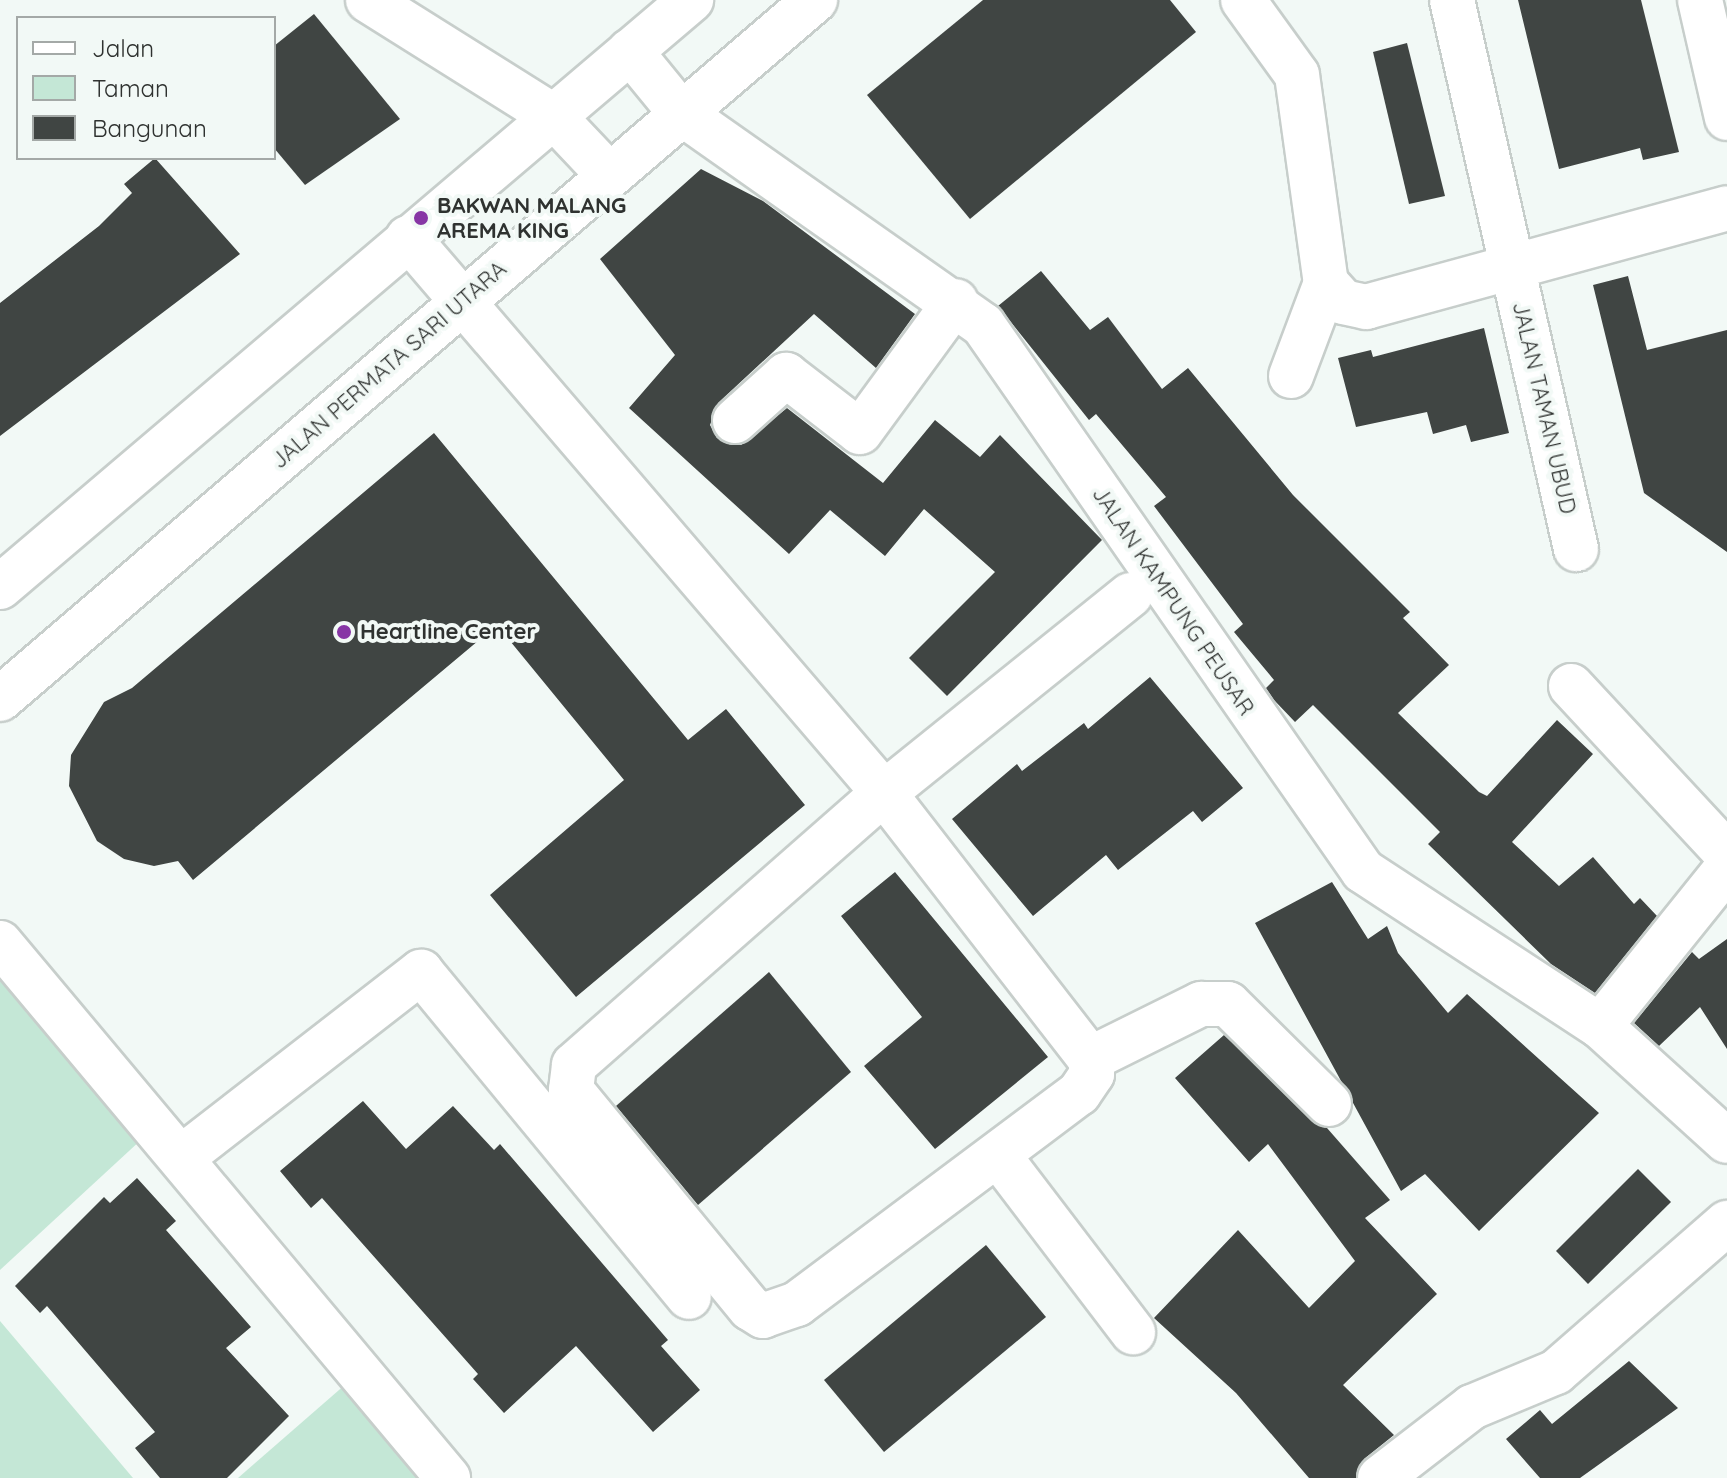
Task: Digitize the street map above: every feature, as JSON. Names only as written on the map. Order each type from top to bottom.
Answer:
[{"type":"street","points":[[368,0],[553,116],[606,172]]},
{"type":"street","points":[[0,587],[691,0]]},
{"type":"street","name":"JALAN PERMATA SARI UTARA","points":[[0,699],[461,304],[606,172],[815,0]]},
{"type":"street","points":[[1243,0],[1297,75],[1326,283],[1291,376]]},
{"type":"street","name":"JALAN TAMAN UBUD","points":[[1452,0],[1576,549]]},
{"type":"street","points":[[1700,0],[1727,118]]},
{"type":"street","name":"JALAN KAMPUNG PEUSAR","points":[[630,51],[680,112],[956,301],[1003,349],[1341,849],[1363,871],[1600,1026],[1727,1141]]},
{"type":"street","points":[[1326,283],[1343,302],[1366,307],[1727,208]]},
{"type":"street","points":[[408,238],[461,304],[884,793],[1090,1059],[1092,1074],[1079,1093],[797,1304],[763,1316],[750,1308],[571,1090],[574,1065],[884,793],[1130,595]]},
{"type":"street","points":[[735,421],[786,375],[860,432],[956,301]]},
{"type":"street","points":[[1571,686],[1727,854]]},
{"type":"street","points":[[1600,1026],[1727,868]]},
{"type":"street","points":[[0,943],[448,1478]]},
{"type":"street","points":[[181,1158],[421,972],[689,1297]]},
{"type":"street","points":[[1090,1059],[1201,1004],[1228,1004],[1329,1104]]},
{"type":"street","points":[[998,1155],[1133,1332]]},
{"type":"street","points":[[1380,1478],[1472,1407],[1556,1372],[1727,1223]]},
{"type":"green space","points":[[0,941],[155,1127],[0,1270]]},
{"type":"green space","points":[[0,1321],[133,1478],[0,1478]]},
{"type":"green space","points":[[362,1370],[448,1478],[238,1478]]},
{"type":"building","points":[[983,0],[1170,0],[1196,32],[970,219],[867,95]]},
{"type":"building","points":[[1518,0],[1641,0],[1679,152],[1643,160],[1640,148],[1559,169]]},
{"type":"building","points":[[314,14],[400,119],[305,185],[276,150],[276,44]]},
{"type":"building","points":[[1407,43],[1445,196],[1409,204],[1373,52]]},
{"type":"building","points":[[153,160],[157,160],[240,254],[0,436],[0,303],[99,226],[132,193],[124,184]]},
{"type":"building","points":[[701,169],[763,201],[915,314],[876,368],[814,314],[718,403],[710,425],[717,438],[741,445],[787,408],[883,483],[935,420],[980,457],[1000,435],[1102,540],[947,696],[909,658],[995,572],[924,509],[885,556],[830,510],[789,554],[629,408],[675,355],[600,259]]},
{"type":"building","points":[[1041,271],[1090,330],[1108,317],[1162,389],[1188,368],[1293,495],[1410,612],[1403,618],[1449,665],[1398,713],[1479,792],[1487,796],[1557,720],[1593,754],[1512,842],[1559,886],[1593,857],[1634,904],[1640,898],[1657,916],[1595,993],[1551,964],[1428,844],[1440,832],[1313,705],[1295,722],[1274,700],[1266,688],[1274,680],[1234,632],[1243,624],[1154,506],[1166,497],[1096,414],[1089,420],[998,306]]},
{"type":"building","points":[[1628,276],[1647,350],[1727,330],[1727,552],[1644,493],[1593,285]]},
{"type":"building","points":[[1484,328],[1509,433],[1471,442],[1466,425],[1433,434],[1427,412],[1356,427],[1338,358],[1371,350],[1373,357]]},
{"type":"building","name":"Heartline Center","points":[[434,433],[688,740],[726,709],[805,805],[576,997],[490,895],[624,780],[497,625],[193,880],[178,861],[154,866],[124,859],[97,841],[69,786],[71,755],[104,702],[132,688]]},
{"type":"building","points":[[1150,677],[1243,788],[1202,822],[1193,811],[1118,870],[1106,855],[1033,916],[952,819],[1017,764],[1022,771],[1084,723],[1088,729]]},
{"type":"building","points":[[895,872],[1048,1057],[935,1149],[864,1066],[922,1017],[841,916]]},
{"type":"building","points":[[1332,882],[1368,939],[1387,926],[1398,953],[1448,1013],[1467,994],[1599,1113],[1479,1231],[1425,1174],[1401,1191],[1255,923]]},
{"type":"building","points":[[1727,939],[1727,1049],[1700,1007],[1659,1046],[1634,1023],[1692,952],[1699,959]]},
{"type":"building","points":[[769,972],[851,1072],[698,1205],[616,1106]]},
{"type":"building","points":[[1224,1035],[1327,1128],[1390,1200],[1365,1218],[1437,1294],[1343,1385],[1394,1435],[1364,1459],[1356,1478],[1309,1478],[1236,1393],[1154,1318],[1238,1230],[1309,1308],[1355,1261],[1268,1144],[1249,1162],[1175,1078]]},
{"type":"building","points":[[363,1101],[406,1149],[453,1106],[494,1150],[500,1144],[668,1340],[661,1346],[700,1390],[653,1432],[576,1346],[504,1413],[473,1379],[478,1374],[322,1198],[311,1208],[280,1171]]},
{"type":"building","points":[[1638,1169],[1671,1202],[1588,1284],[1556,1251]]},
{"type":"building","points":[[137,1178],[176,1221],[166,1230],[251,1327],[226,1348],[289,1416],[227,1478],[160,1478],[135,1448],[155,1432],[47,1306],[40,1313],[15,1286],[104,1197],[110,1203]]},
{"type":"building","points":[[986,1245],[1046,1317],[884,1452],[824,1380]]},
{"type":"building","points":[[1629,1361],[1678,1408],[1580,1478],[1540,1478],[1506,1439],[1540,1410],[1552,1424]]},
{"type":"place","name":"BAKWAN MALANG AREMA KING","points":[[421,218]]},
{"type":"place","name":"Heartline Center","points":[[344,632]]}]
